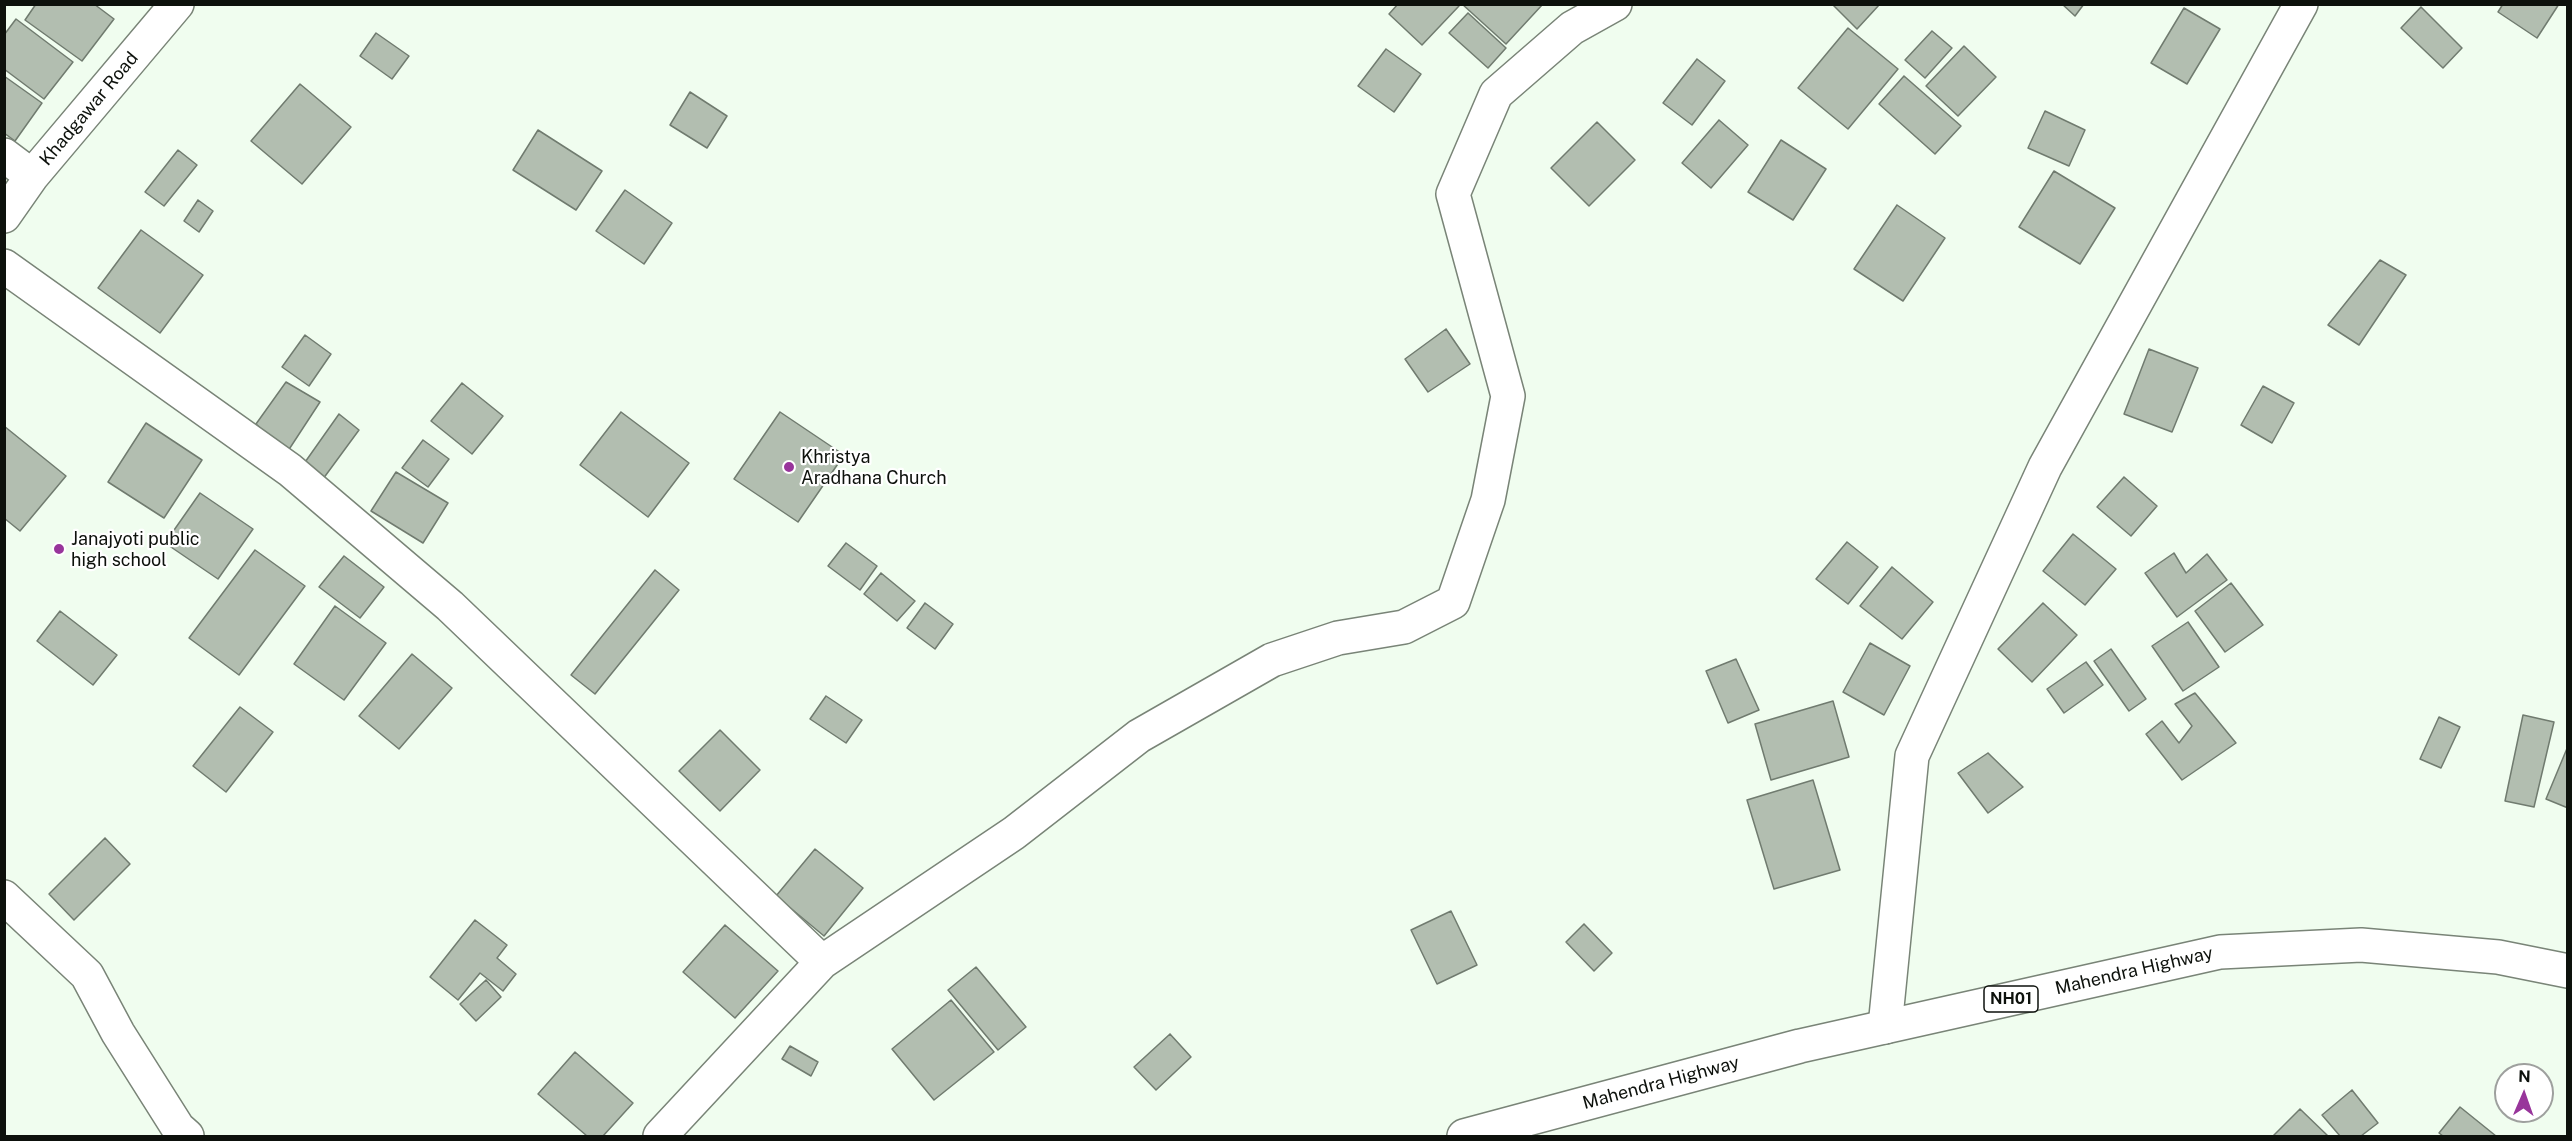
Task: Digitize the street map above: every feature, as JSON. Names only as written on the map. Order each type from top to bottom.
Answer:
[{"type":"main road","name":"Khadgawar Road","points":[[4,216],[32,176],[177,4]]},
{"type":"main road","points":[[660,1137],[822,962],[1014,833],[1139,736],[1272,660],[1338,638],[1404,627],[1453,602],[1488,500],[1508,396],[1453,194],[1496,94],[1572,28],[1615,4]]},
{"type":"main road","points":[[1885,1027],[1912,756],[2045,467],[2301,4]]},
{"type":"main road","points":[[4,155],[32,176]]},
{"type":"main road","points":[[4,266],[290,470],[441,598],[822,962]]},
{"type":"main road","points":[[4,897],[43,930],[87,975],[118,1033],[178,1128],[188,1137]]},
{"type":"main road","name":"Mahendra Highway","points":[[1464,1137],[1800,1046],[2220,952],[2361,945],[2498,957],[2568,971]]},
{"type":"building","points":[[36,4],[94,4],[114,19],[82,61],[25,20]]},
{"type":"building","points":[[1398,4],[1457,4],[1459,6],[1422,45],[1389,14]]},
{"type":"building","points":[[1462,4],[1543,4],[1506,44]]},
{"type":"building","points":[[1832,4],[1880,4],[1857,29]]},
{"type":"building","points":[[2062,4],[2084,4],[2075,16]]},
{"type":"building","points":[[2503,4],[2559,4],[2537,38],[2498,12]]},
{"type":"building","points":[[2421,7],[2462,48],[2443,68],[2401,28]]},
{"type":"building","points":[[2184,8],[2220,29],[2187,84],[2151,63]]},
{"type":"building","points":[[1468,13],[1506,48],[1488,68],[1449,33]]},
{"type":"building","points":[[16,19],[73,62],[44,99],[4,69],[4,35]]},
{"type":"building","points":[[1848,28],[1898,69],[1848,129],[1798,88]]},
{"type":"building","points":[[1932,31],[1952,48],[1925,78],[1905,60]]},
{"type":"building","points":[[376,33],[409,56],[392,79],[360,56]]},
{"type":"building","points":[[1964,46],[1996,77],[1958,116],[1926,86]]},
{"type":"building","points":[[1386,49],[1421,74],[1394,112],[1358,86]]},
{"type":"building","points":[[1697,59],[1725,81],[1692,125],[1663,103]]},
{"type":"building","points":[[4,76],[42,103],[15,141],[4,133]]},
{"type":"building","points":[[1904,76],[1961,126],[1935,154],[1879,104]]},
{"type":"building","points":[[300,84],[351,127],[302,184],[251,141]]},
{"type":"building","points":[[690,92],[727,116],[707,148],[670,125]]},
{"type":"building","points":[[2045,111],[2085,130],[2069,166],[2028,148]]},
{"type":"building","points":[[1719,120],[1748,145],[1711,188],[1682,163]]},
{"type":"building","points":[[1597,122],[1635,160],[1589,206],[1551,168]]},
{"type":"building","points":[[538,130],[602,171],[576,210],[513,170]]},
{"type":"building","points":[[1781,140],[1826,169],[1793,220],[1748,192]]},
{"type":"building","points":[[178,150],[197,165],[164,206],[145,192]]},
{"type":"building","points":[[2054,171],[2115,208],[2080,264],[2019,227]]},
{"type":"building","points":[[625,190],[672,223],[644,264],[596,231]]},
{"type":"building","points":[[198,200],[213,211],[199,232],[184,221]]},
{"type":"building","points":[[1897,205],[1945,238],[1903,301],[1854,269]]},
{"type":"building","points":[[141,230],[203,275],[160,333],[98,288]]},
{"type":"building","points":[[2380,260],[2406,275],[2359,345],[2328,325]]},
{"type":"building","points":[[1446,329],[1470,364],[1428,392],[1405,359]]},
{"type":"building","points":[[305,335],[331,354],[309,386],[282,367]]},
{"type":"building","points":[[2149,349],[2198,368],[2172,432],[2124,414]]},
{"type":"building","points":[[286,382],[320,402],[286,454],[256,424]]},
{"type":"building","points":[[462,383],[503,416],[472,454],[431,421]]},
{"type":"building","points":[[2263,386],[2294,403],[2272,443],[2241,425]]},
{"type":"building","points":[[621,412],[689,463],[648,517],[580,465]]},
{"type":"building","name":"Khristya Aradhana Church","points":[[780,412],[844,455],[798,522],[734,479]]},
{"type":"building","points":[[339,414],[359,430],[323,479],[303,465]]},
{"type":"building","points":[[146,423],[202,460],[164,518],[108,482]]},
{"type":"building","points":[[4,426],[66,476],[20,531],[4,518]]},
{"type":"building","points":[[423,440],[449,459],[428,487],[402,468]]},
{"type":"building","points":[[396,472],[448,503],[423,543],[371,511]]},
{"type":"building","points":[[2124,477],[2157,506],[2131,536],[2097,507]]},
{"type":"building","points":[[200,493],[253,529],[218,579],[165,543]]},
{"type":"building","points":[[2073,534],[2116,569],[2085,605],[2043,571]]},
{"type":"building","points":[[1847,542],[1878,567],[1848,604],[1816,579]]},
{"type":"building","points":[[846,543],[877,566],[860,590],[828,566]]},
{"type":"building","points":[[255,550],[305,586],[239,675],[189,638]]},
{"type":"building","points":[[2174,553],[2186,573],[2207,554],[2227,580],[2177,617],[2145,573]]},
{"type":"building","points":[[344,556],[384,587],[360,618],[319,587]]},
{"type":"building","points":[[1892,567],[1933,602],[1902,639],[1860,606]]},
{"type":"building","points":[[655,570],[679,590],[595,694],[571,675]]},
{"type":"building","points":[[881,573],[915,601],[897,621],[864,594]]},
{"type":"building","points":[[2231,583],[2263,625],[2225,652],[2195,611]]},
{"type":"building","points":[[925,603],[953,624],[935,649],[907,628]]},
{"type":"building","points":[[2043,603],[2077,635],[2032,682],[1998,649]]},
{"type":"building","points":[[335,606],[386,643],[344,700],[294,664]]},
{"type":"building","points":[[60,611],[117,655],[93,685],[37,641]]},
{"type":"building","points":[[2188,622],[2219,667],[2183,691],[2152,646]]},
{"type":"building","points":[[1870,643],[1910,666],[1884,715],[1843,692]]},
{"type":"building","points":[[2111,649],[2146,699],[2129,711],[2094,661]]},
{"type":"building","points":[[412,654],[452,688],[399,749],[359,716]]},
{"type":"building","points":[[1736,659],[1759,710],[1728,723],[1706,671]]},
{"type":"building","points":[[2086,662],[2103,685],[2064,713],[2047,689]]},
{"type":"building","points":[[2195,693],[2236,743],[2182,780],[2146,734],[2162,721],[2179,743],[2192,726],[2175,704]]},
{"type":"building","points":[[826,696],[862,720],[846,743],[810,719]]},
{"type":"building","points":[[1833,701],[1849,757],[1771,780],[1755,724]]},
{"type":"building","points":[[240,707],[273,732],[226,792],[193,766]]},
{"type":"building","points":[[2523,715],[2554,722],[2534,807],[2505,801]]},
{"type":"building","points":[[2439,717],[2460,727],[2441,768],[2420,759]]},
{"type":"building","points":[[720,730],[760,770],[720,811],[679,771]]},
{"type":"building","points":[[2568,746],[2568,808],[2546,799]]},
{"type":"building","points":[[1988,753],[2023,787],[1988,813],[1958,773]]},
{"type":"building","points":[[1813,780],[1840,870],[1774,889],[1747,800]]},
{"type":"building","points":[[105,838],[130,864],[74,920],[49,894]]},
{"type":"building","points":[[815,849],[863,888],[824,936],[776,896]]},
{"type":"building","points":[[1451,911],[1477,965],[1437,984],[1411,930]]},
{"type":"building","points":[[475,920],[507,945],[497,958],[516,974],[503,991],[480,973],[458,1000],[430,977]]},
{"type":"building","points":[[1584,924],[1612,953],[1594,971],[1566,942]]},
{"type":"building","points":[[725,925],[778,971],[735,1018],[683,972]]},
{"type":"building","points":[[976,967],[1026,1027],[998,1050],[948,990]]},
{"type":"building","points":[[486,980],[501,997],[476,1021],[460,1004]]},
{"type":"building","points":[[951,1000],[994,1052],[934,1100],[892,1049]]},
{"type":"building","points":[[1170,1034],[1191,1057],[1156,1090],[1134,1067]]},
{"type":"building","points":[[790,1046],[818,1062],[811,1076],[782,1059]]},
{"type":"building","points":[[575,1052],[633,1103],[603,1136],[587,1136],[538,1094]]},
{"type":"building","points":[[2352,1090],[2378,1123],[2361,1136],[2340,1136],[2322,1115]]},
{"type":"building","points":[[2460,1107],[2496,1136],[2443,1136],[2439,1133]]},
{"type":"building","points":[[2300,1109],[2328,1136],[2273,1136]]},
{"type":"place","name":"Khristya Aradhana Church","points":[[789,467]]},
{"type":"place","name":"Janajyoti public high school","points":[[59,549]]}]
